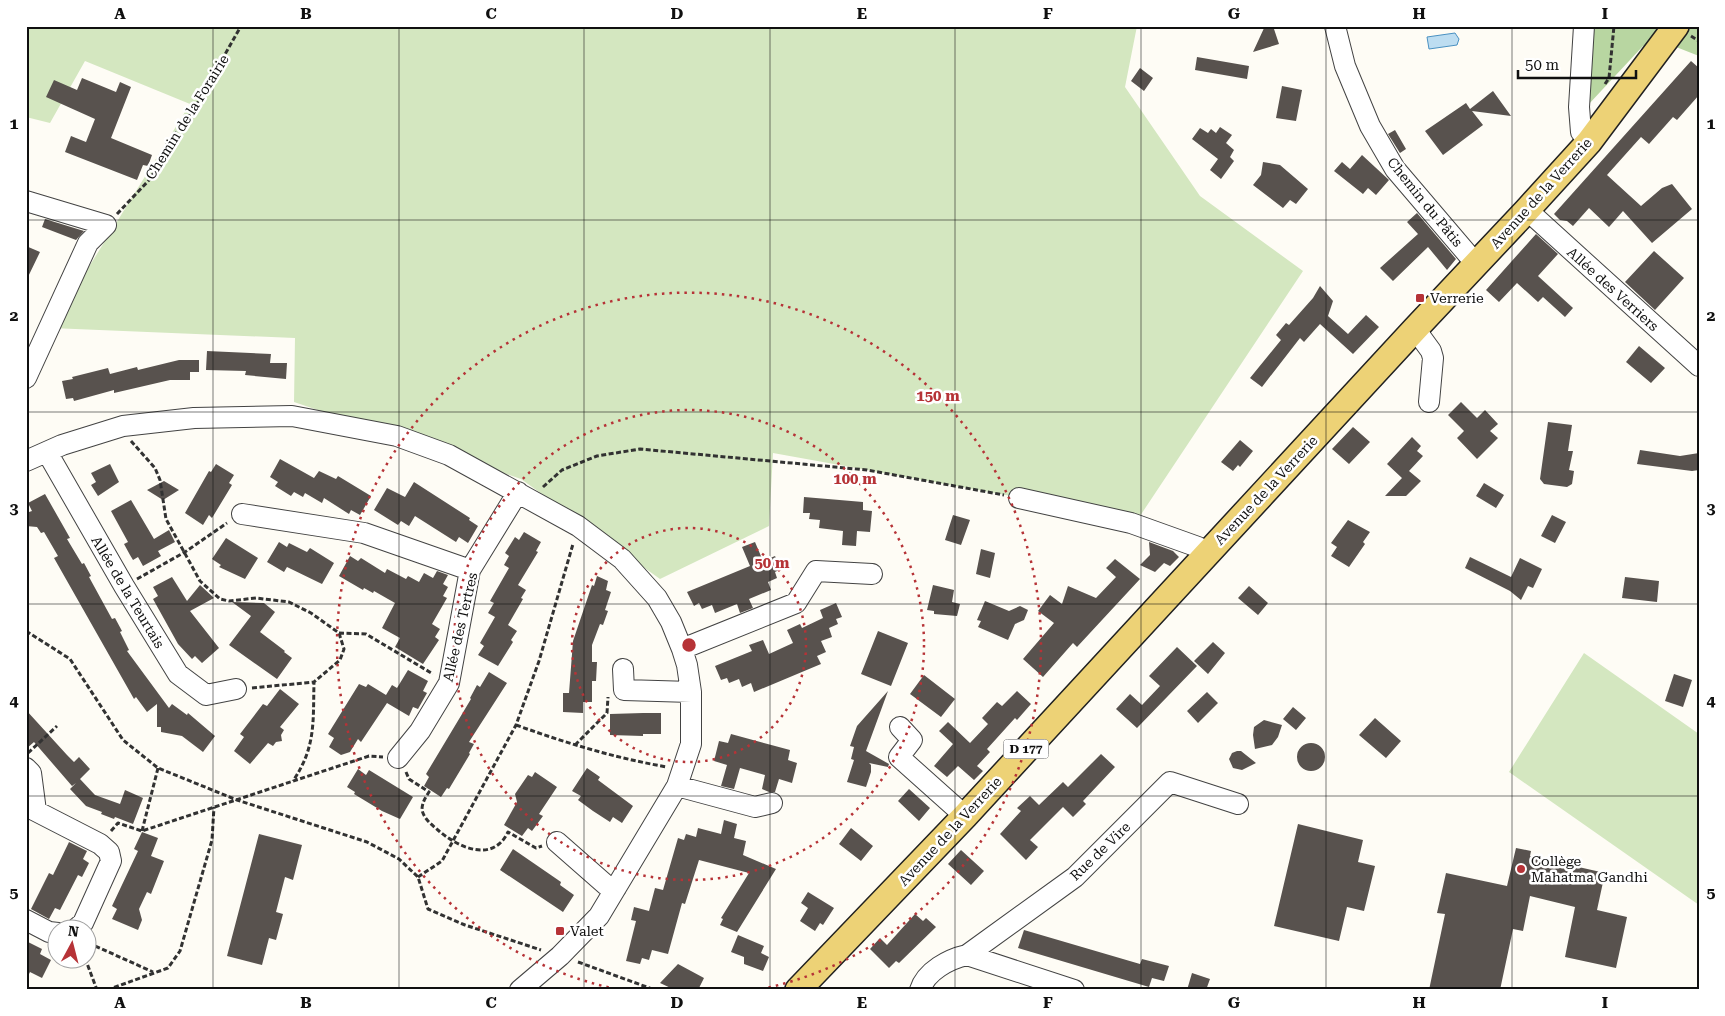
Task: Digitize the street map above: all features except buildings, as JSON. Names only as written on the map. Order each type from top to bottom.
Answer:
[{"type":"main road","name":"Avenue de la Verrerie","points":[[798,990],[965,816],[1589,142],[1676,27]]},
{"type":"main road","name":"Avenue de la Verrerie","points":[[808,990],[844,943]]},
{"type":"street","name":"Chemin du Pâtis","points":[[1335,26],[1345,66],[1370,126],[1395,169],[1476,264]]},
{"type":"street","points":[[1584,26],[1579,107],[1581,132],[1589,142]]},
{"type":"street","points":[[26,201],[106,225],[88,243],[26,378]]},
{"type":"street","name":"Allée des Verriers","points":[[1527,210],[1699,366]]},
{"type":"street","points":[[1414,329],[1431,351],[1434,358],[1429,402]]},
{"type":"street","points":[[26,461],[123,426],[194,418],[292,416],[397,436],[449,455],[578,526],[622,559],[657,598],[671,622],[688,665],[691,692],[691,744],[680,777],[599,916],[560,956],[520,990]]},
{"type":"street","name":"Allée de la Teurtais","points":[[47,452],[124,586],[178,674],[206,695],[236,689]]},
{"type":"street","name":"Allée des Tertres","points":[[398,758],[420,731],[449,683],[470,570],[524,495]]},
{"type":"street","points":[[1019,498],[1131,523],[1198,547],[1207,554]]},
{"type":"street","points":[[242,514],[364,533],[470,570]]},
{"type":"street","points":[[682,650],[796,604],[816,571],[872,574]]},
{"type":"street","points":[[623,668],[624,690],[691,692]]},
{"type":"street","points":[[900,727],[912,740],[899,757],[965,816]]},
{"type":"street","points":[[26,768],[31,773],[31,808],[100,844],[109,852],[111,861],[85,918]]},
{"type":"street","points":[[680,777],[755,807],[772,803]]},
{"type":"street","name":"Rue de Vire","points":[[967,955],[1076,877],[1170,782],[1238,804]]},
{"type":"street","points":[[558,842],[606,884],[616,888]]},
{"type":"street","points":[[26,920],[48,931]]},
{"type":"street","points":[[920,990],[933,971],[952,958],[967,955],[1074,990]]},
{"type":"path","name":"Chemin de la Forairie","points":[[106,225],[151,178],[167,144],[193,111],[241,26]]},
{"type":"path","points":[[1605,86],[1609,78],[1614,26]]},
{"type":"path","points":[[123,426],[133,444],[155,468],[160,480],[166,519],[200,581],[220,599],[229,601],[256,598],[289,602],[311,613],[338,632],[366,634],[449,683]]},
{"type":"path","points":[[524,495],[562,470],[597,456],[640,449],[867,470],[1019,498]]},
{"type":"path","points":[[124,586],[185,552],[242,514]]},
{"type":"path","points":[[418,877],[442,861],[516,725],[539,661],[578,526]]},
{"type":"path","points":[[26,631],[70,659],[123,740],[158,768],[237,800],[368,842],[399,859],[418,877],[428,909],[465,925],[655,990]]},
{"type":"path","points":[[236,689],[314,682],[340,660],[344,649],[338,632]]},
{"type":"path","points":[[292,782],[303,767],[312,743],[314,682]]},
{"type":"path","points":[[575,746],[607,712],[608,696],[624,690]]},
{"type":"path","points":[[516,725],[575,746],[680,777]]},
{"type":"path","points":[[26,754],[57,726]]},
{"type":"path","points":[[100,844],[118,823],[142,831],[369,756],[398,758],[409,779],[428,792],[422,803],[422,812],[427,820],[452,842],[470,849],[495,847],[500,844],[508,832],[536,848],[558,842]]},
{"type":"path","points":[[142,831],[158,768]]},
{"type":"path","points":[[108,990],[168,968],[180,951],[212,840],[214,807]]},
{"type":"path","points":[[98,947],[154,973]]},
{"type":"path","points":[[89,968],[97,990]]},
{"type":"green space","points":[[26,26],[1137,26],[1125,87],[1200,196],[1303,271],[1138,519],[773,453],[769,526],[660,579],[521,479],[294,402],[295,338],[51,328],[190,104],[85,61],[50,123],[26,117]]},
{"type":"green space","points":[[1592,26],[1699,26],[1699,56],[1671,45],[1643,46],[1588,105]]},
{"type":"green space","points":[[1584,653],[1699,734],[1699,905],[1509,772]]},
{"type":"water","points":[[1455,33],[1459,39],[1457,45],[1429,49],[1427,37]]},
{"type":"place","name":"Verrerie","points":[[1420,298]]},
{"type":"place","name":"Collège Mahatma Gandhi","points":[[1521,869]]},
{"type":"place","name":"Valet","points":[[560,931]]}]
